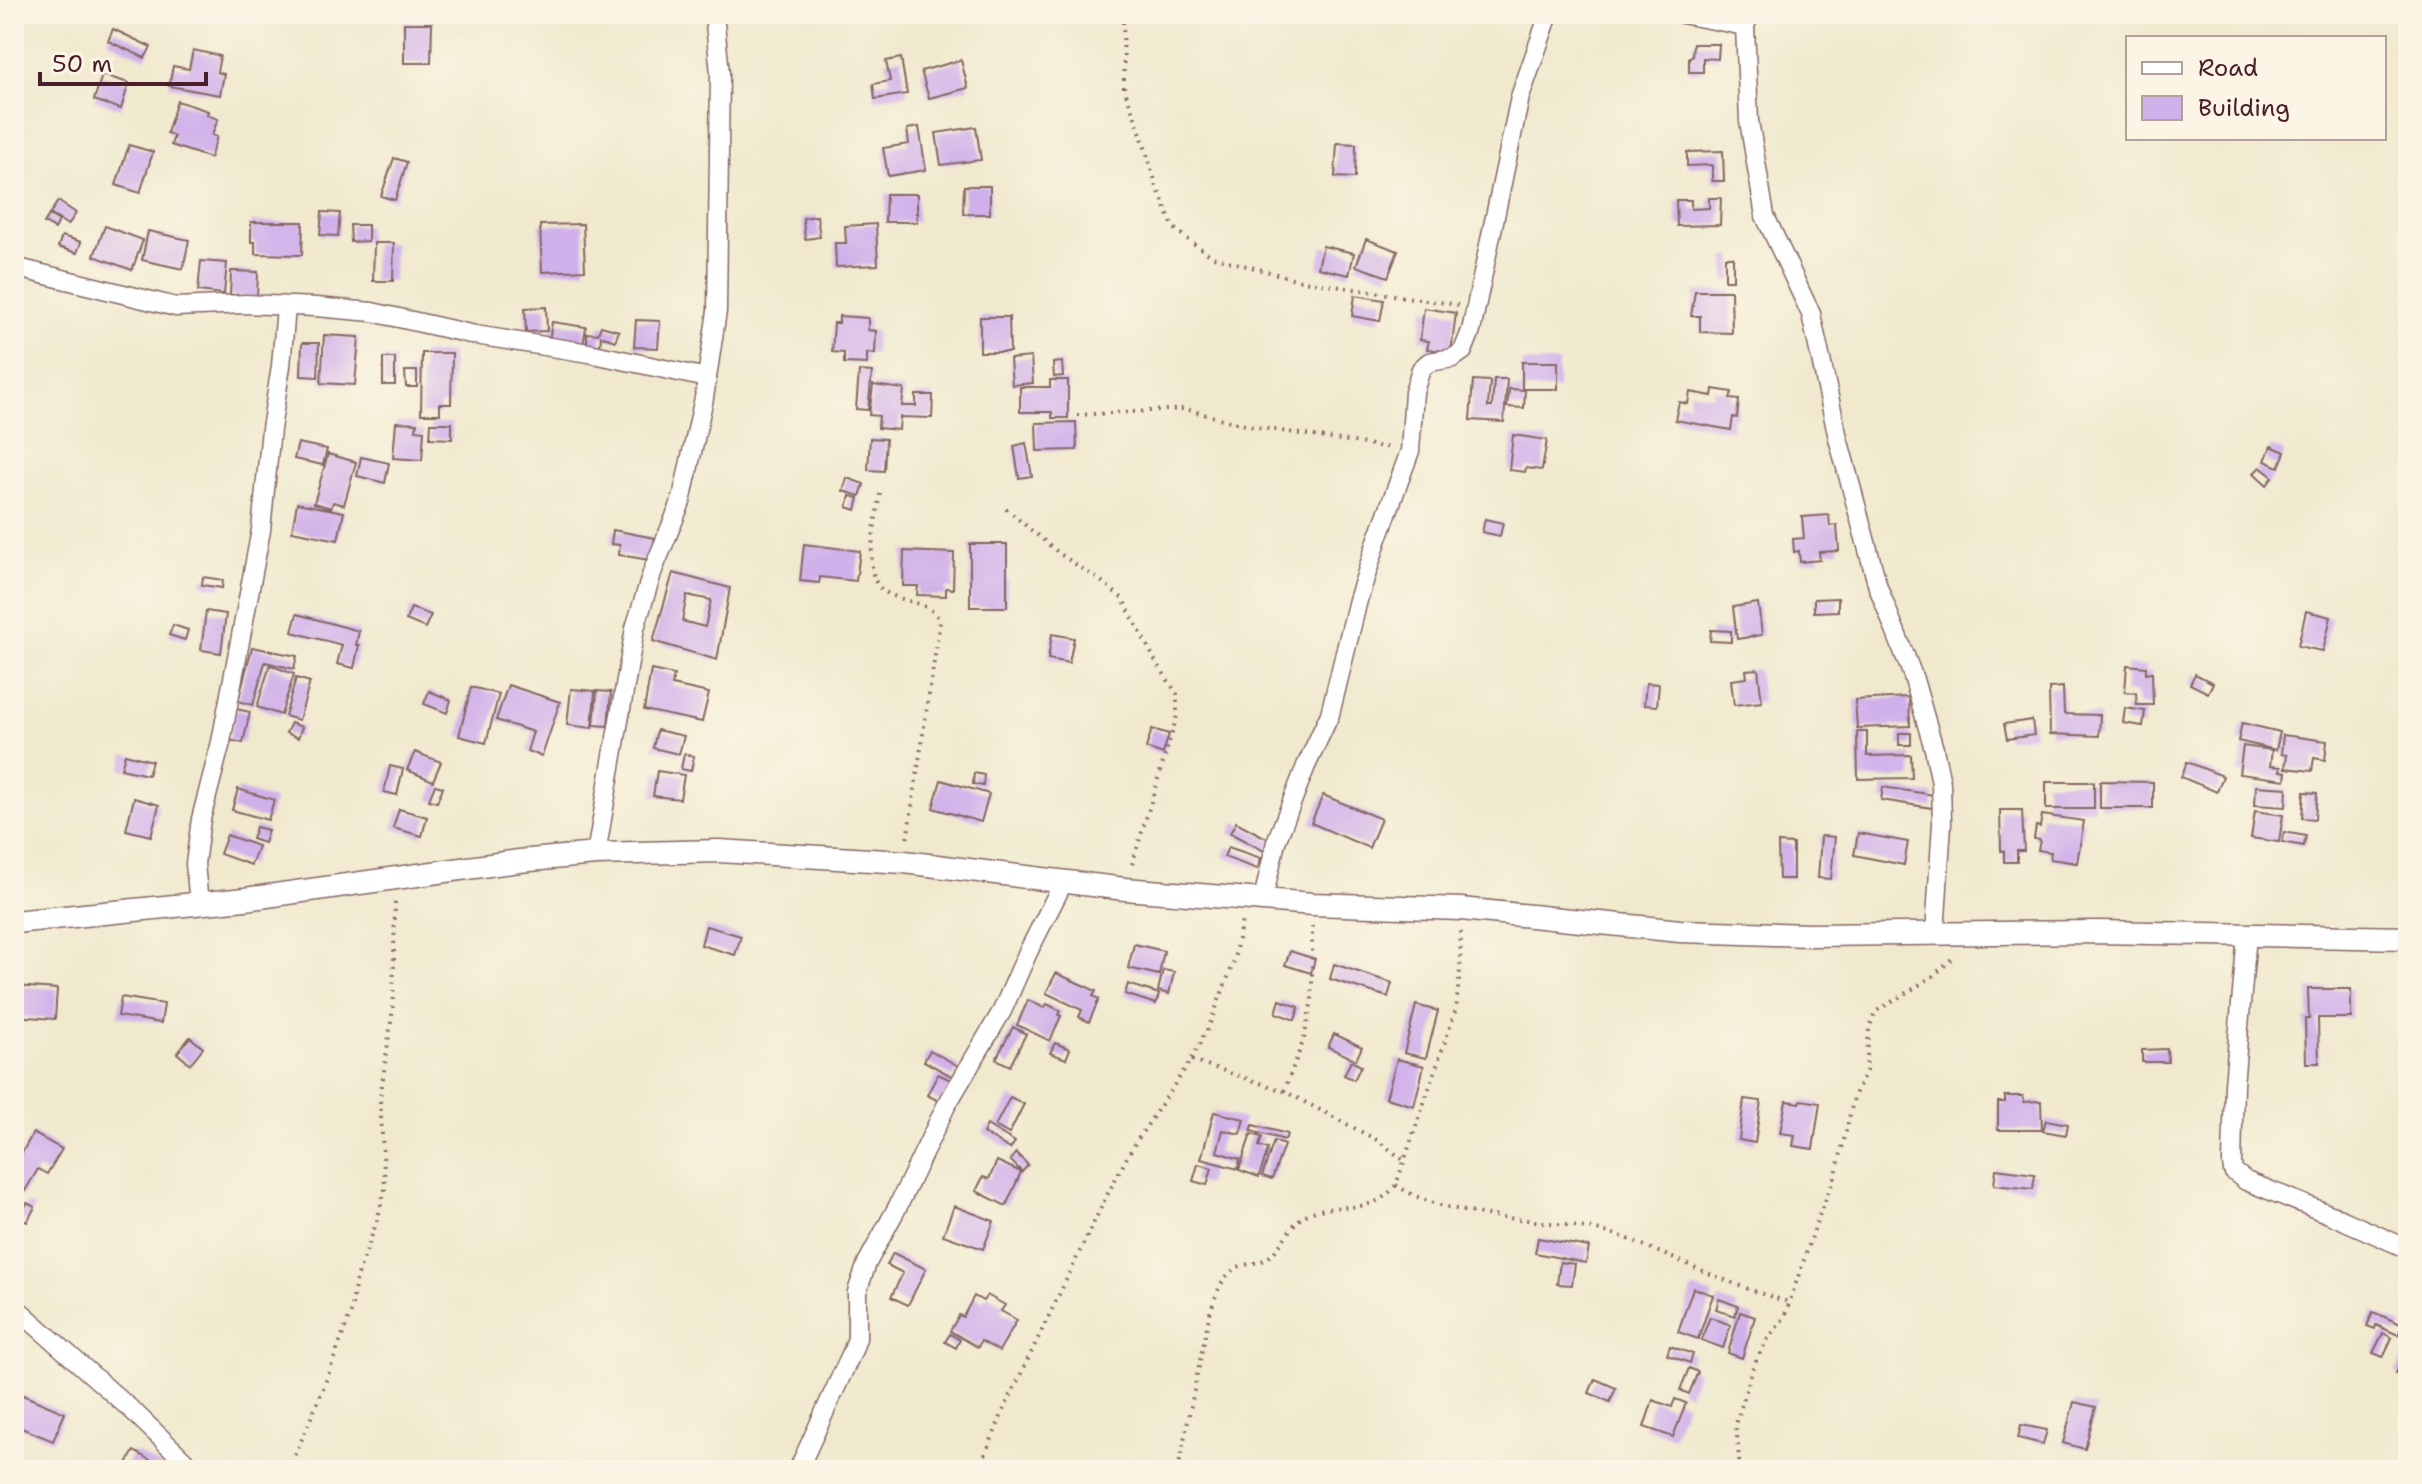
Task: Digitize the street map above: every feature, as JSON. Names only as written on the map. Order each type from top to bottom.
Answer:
[{"type":"street","points":[[596,854],[635,628],[653,570],[681,502],[707,378],[717,311],[720,73],[714,14]]},
{"type":"street","points":[[1255,898],[1306,766],[1330,714],[1358,600],[1410,451],[1414,392],[1421,369],[1429,362],[1453,358],[1463,351],[1476,308],[1520,97],[1549,14]]},
{"type":"street","points":[[1682,14],[1747,20],[1749,121],[1765,216],[1811,314],[1838,438],[1878,587],[1913,676],[1941,783],[1942,823],[1935,934]]},
{"type":"street","points":[[14,267],[176,307],[245,304],[372,312],[475,335],[589,353],[707,378]]},
{"type":"street","points":[[199,903],[195,864],[201,819],[221,742],[261,530],[286,307]]},
{"type":"street","points":[[14,922],[245,899],[519,861],[596,854],[719,851],[904,862],[1125,889],[1313,904],[1461,909],[1680,931],[1809,935],[1981,932],[2408,938]]},
{"type":"street","points":[[798,1470],[857,1338],[857,1292],[867,1263],[946,1106],[1002,1011],[1063,883]]},
{"type":"street","points":[[2247,935],[2234,1085],[2233,1171],[2246,1181],[2408,1249]]},
{"type":"street","points":[[14,1306],[194,1470]]},
{"type":"path","points":[[1123,14],[1124,88],[1173,227],[1187,239],[1213,257],[1303,281],[1476,308]]},
{"type":"path","points":[[1077,415],[1185,409],[1249,426],[1410,451]]},
{"type":"path","points":[[880,494],[872,556],[874,579],[881,590],[929,608],[937,614],[940,622],[904,862]]},
{"type":"path","points":[[1006,509],[1060,554],[1122,598],[1177,694],[1177,716],[1125,889]]},
{"type":"path","points":[[289,1470],[351,1312],[356,1280],[385,1189],[380,1099],[393,1008],[395,877]]},
{"type":"path","points":[[979,1470],[1005,1407],[1107,1195],[1132,1148],[1191,1060],[1209,1026],[1255,898]]},
{"type":"path","points":[[1284,1091],[1304,1039],[1312,1000],[1313,904]]},
{"type":"path","points":[[1178,1470],[1209,1316],[1215,1297],[1230,1272],[1269,1257],[1289,1230],[1306,1215],[1375,1203],[1388,1196],[1396,1185],[1456,1009],[1461,909]]},
{"type":"path","points":[[1740,1470],[1736,1424],[1754,1364],[1784,1318],[1836,1174],[1854,1097],[1866,1071],[1869,1029],[1875,1012],[1932,977],[1981,932]]},
{"type":"path","points":[[1191,1060],[1284,1091],[1377,1140],[1405,1161]]},
{"type":"path","points":[[1396,1185],[1414,1197],[1437,1203],[1592,1228],[1625,1237],[1725,1280],[1790,1302]]},
{"type":"building","points":[[404,23],[432,23],[431,63],[404,63]]},
{"type":"building","points":[[113,29],[151,47],[145,58],[108,41]]},
{"type":"building","points":[[1693,44],[1719,44],[1718,59],[1703,58],[1703,72],[1689,72]]},
{"type":"building","points":[[193,50],[220,56],[217,72],[224,74],[220,95],[169,86],[173,66],[189,69]]},
{"type":"building","points":[[901,58],[907,94],[875,99],[873,84],[890,81],[886,61]]},
{"type":"building","points":[[961,60],[968,88],[929,98],[921,71]]},
{"type":"building","points":[[102,75],[129,83],[121,109],[94,100]]},
{"type":"building","points":[[177,101],[208,111],[207,115],[218,119],[212,135],[217,137],[210,158],[171,145],[174,136],[167,133]]},
{"type":"building","points":[[919,127],[926,170],[888,176],[883,148],[909,144],[907,129]]},
{"type":"building","points":[[976,127],[981,160],[941,165],[936,133]]},
{"type":"building","points":[[1337,143],[1356,144],[1355,178],[1335,177]]},
{"type":"building","points":[[129,145],[153,152],[140,193],[116,185]]},
{"type":"building","points":[[1723,151],[1724,181],[1712,181],[1712,165],[1687,166],[1687,152]]},
{"type":"building","points":[[394,158],[407,162],[395,200],[381,196]]},
{"type":"building","points":[[964,186],[990,186],[990,214],[963,214]]},
{"type":"building","points":[[886,194],[917,194],[917,222],[885,222]]},
{"type":"building","points":[[1709,198],[1721,198],[1720,225],[1677,226],[1676,200],[1691,200],[1691,209],[1709,208]]},
{"type":"building","points":[[58,201],[76,213],[68,225],[50,214]]},
{"type":"building","points":[[322,212],[340,213],[338,236],[320,235]]},
{"type":"building","points":[[49,215],[59,221],[55,229],[44,223]]},
{"type":"building","points":[[817,216],[820,237],[805,239],[803,218]]},
{"type":"building","points":[[251,222],[303,222],[302,255],[255,254],[255,242],[251,242]]},
{"type":"building","points":[[583,224],[585,270],[542,272],[540,225]]},
{"type":"building","points":[[876,224],[878,265],[836,267],[835,243],[846,243],[845,226]]},
{"type":"building","points":[[350,225],[368,225],[368,241],[351,242]]},
{"type":"building","points":[[105,226],[143,240],[132,270],[94,256]]},
{"type":"building","points":[[148,231],[189,240],[183,269],[142,260]]},
{"type":"building","points":[[62,236],[81,242],[77,253],[58,247]]},
{"type":"building","points":[[1366,239],[1398,251],[1388,277],[1356,266]]},
{"type":"building","points":[[374,243],[394,243],[393,281],[373,281]]},
{"type":"building","points":[[1323,246],[1354,253],[1349,275],[1318,268]]},
{"type":"building","points":[[1725,257],[1733,257],[1733,280],[1725,280]]},
{"type":"building","points":[[201,261],[227,263],[224,294],[198,291]]},
{"type":"building","points":[[231,271],[258,272],[257,297],[230,296]]},
{"type":"building","points":[[1695,291],[1731,291],[1732,333],[1700,332],[1700,316],[1691,316]]},
{"type":"building","points":[[1355,295],[1384,300],[1380,321],[1352,316]]},
{"type":"building","points":[[546,307],[547,331],[526,332],[525,308]]},
{"type":"building","points":[[1424,308],[1456,313],[1451,352],[1427,349],[1429,341],[1420,340]]},
{"type":"building","points":[[839,316],[868,318],[868,330],[876,331],[875,354],[867,353],[867,364],[844,363],[844,353],[832,352],[834,323],[839,323]]},
{"type":"building","points":[[980,317],[1009,317],[1010,352],[980,352]]},
{"type":"building","points":[[636,320],[660,321],[658,348],[634,347]]},
{"type":"building","points":[[552,322],[586,327],[583,346],[549,341]]},
{"type":"building","points":[[601,326],[619,331],[615,341],[601,336],[600,348],[587,348],[587,333],[598,334]]},
{"type":"building","points":[[324,335],[359,337],[355,385],[321,383]]},
{"type":"building","points":[[302,343],[319,343],[318,377],[301,376]]},
{"type":"building","points":[[422,353],[452,353],[451,404],[440,404],[440,414],[421,414]]},
{"type":"building","points":[[1031,357],[1033,383],[1012,385],[1010,359]]},
{"type":"building","points":[[383,358],[395,358],[395,385],[383,385]]},
{"type":"building","points":[[1062,362],[1063,376],[1054,377],[1053,363]]},
{"type":"building","points":[[1522,362],[1558,362],[1558,389],[1522,389]]},
{"type":"building","points":[[405,371],[417,371],[417,387],[406,387]]},
{"type":"building","points":[[859,371],[872,372],[868,410],[856,409]]},
{"type":"building","points":[[1494,379],[1507,379],[1504,422],[1470,420],[1473,380],[1490,381],[1488,407],[1492,407]]},
{"type":"building","points":[[1050,380],[1068,380],[1068,418],[1052,418],[1052,412],[1020,412],[1020,387],[1050,387]]},
{"type":"building","points":[[873,385],[904,389],[902,406],[916,406],[916,395],[933,395],[932,418],[900,417],[899,430],[878,428],[879,416],[869,415]]},
{"type":"building","points":[[1509,389],[1525,390],[1524,408],[1507,407]]},
{"type":"building","points":[[1713,389],[1732,392],[1730,399],[1739,400],[1737,418],[1733,417],[1731,430],[1675,420],[1679,402],[1688,404],[1690,392],[1712,396]]},
{"type":"building","points":[[396,422],[417,423],[416,430],[424,431],[422,460],[393,458]]},
{"type":"building","points":[[1076,422],[1077,450],[1037,451],[1036,423]]},
{"type":"building","points":[[431,423],[452,423],[452,439],[430,438]]},
{"type":"building","points":[[1513,435],[1547,440],[1542,470],[1509,470]]},
{"type":"building","points":[[870,438],[886,439],[884,471],[868,470]]},
{"type":"building","points":[[298,443],[327,449],[323,465],[294,459]]},
{"type":"building","points":[[1026,443],[1032,476],[1019,478],[1014,446]]},
{"type":"building","points":[[2271,446],[2285,452],[2279,467],[2265,461]]},
{"type":"building","points":[[328,454],[356,462],[344,505],[333,502],[331,508],[314,503]]},
{"type":"building","points":[[361,457],[389,463],[385,483],[357,476]]},
{"type":"building","points":[[2260,467],[2273,477],[2267,485],[2254,473]]},
{"type":"building","points":[[847,478],[864,484],[860,496],[843,491]]},
{"type":"building","points":[[850,496],[859,498],[856,510],[847,507]]},
{"type":"building","points":[[297,503],[344,512],[338,540],[292,531]]},
{"type":"building","points":[[1829,515],[1830,526],[1837,525],[1839,551],[1819,552],[1820,560],[1800,562],[1799,551],[1794,552],[1793,539],[1804,538],[1802,517]]},
{"type":"building","points":[[1485,519],[1503,523],[1500,536],[1482,532]]},
{"type":"building","points":[[613,530],[655,538],[650,560],[619,555],[620,545],[611,544]]},
{"type":"building","points":[[804,544],[860,551],[856,581],[820,577],[819,583],[800,581]]},
{"type":"building","points":[[970,544],[1007,544],[1007,607],[970,607]]},
{"type":"building","points":[[904,551],[954,553],[953,589],[946,588],[946,596],[917,595],[918,586],[903,586]]},
{"type":"building","points":[[673,573],[730,588],[717,660],[653,641]],"holes":[[[687,595],[711,600],[705,627],[682,621]]]},
{"type":"building","points":[[203,577],[223,580],[222,588],[202,585]]},
{"type":"building","points":[[1838,598],[1838,611],[1814,612],[1814,599]]},
{"type":"building","points":[[1758,603],[1762,635],[1737,639],[1733,607]]},
{"type":"building","points":[[411,608],[431,615],[425,628],[406,620]]},
{"type":"building","points":[[206,611],[226,614],[221,653],[201,650]]},
{"type":"building","points":[[2306,611],[2331,617],[2323,651],[2298,646]]},
{"type":"building","points":[[297,614],[359,631],[354,668],[337,664],[342,645],[292,632]]},
{"type":"building","points":[[173,625],[188,630],[185,640],[169,635]]},
{"type":"building","points":[[1711,630],[1731,631],[1731,642],[1710,641]]},
{"type":"building","points":[[1052,634],[1074,638],[1069,663],[1048,659]]},
{"type":"building","points":[[252,647],[297,656],[294,669],[265,662],[253,705],[238,701]]},
{"type":"building","points":[[270,665],[294,674],[281,715],[257,707]]},
{"type":"building","points":[[2127,665],[2146,667],[2146,673],[2152,672],[2153,705],[2137,705],[2136,693],[2125,692]]},
{"type":"building","points":[[1758,669],[1762,702],[1734,705],[1731,680],[1747,678],[1746,670]]},
{"type":"building","points":[[651,670],[674,675],[672,685],[709,693],[702,722],[644,710]]},
{"type":"building","points":[[2195,674],[2213,683],[2208,693],[2190,684]]},
{"type":"building","points":[[296,678],[310,682],[299,720],[285,716]]},
{"type":"building","points":[[1646,683],[1659,684],[1657,706],[1644,705]]},
{"type":"building","points":[[508,685],[560,702],[542,756],[527,751],[533,732],[496,720]]},
{"type":"building","points":[[471,687],[499,694],[486,743],[459,736]]},
{"type":"building","points":[[2063,687],[2064,714],[2100,715],[2099,736],[2050,734],[2049,688]]},
{"type":"building","points":[[571,689],[595,691],[592,728],[567,725]]},
{"type":"building","points":[[429,691],[451,700],[447,713],[424,704]]},
{"type":"building","points":[[597,691],[611,692],[608,726],[594,725]]},
{"type":"building","points":[[1909,697],[1910,726],[1857,728],[1855,700]]},
{"type":"building","points":[[2125,708],[2145,711],[2143,726],[2123,723]]},
{"type":"building","points":[[236,709],[250,712],[243,743],[229,740]]},
{"type":"building","points":[[2032,720],[2034,735],[2007,739],[2004,724]]},
{"type":"building","points":[[291,723],[302,727],[298,738],[286,733]]},
{"type":"building","points":[[2242,723],[2280,732],[2276,750],[2238,741]]},
{"type":"building","points":[[1152,729],[1169,734],[1163,754],[1146,748]]},
{"type":"building","points":[[657,730],[684,736],[679,754],[653,748]]},
{"type":"building","points":[[1857,732],[1867,732],[1867,756],[1911,755],[1912,778],[1858,779]]},
{"type":"building","points":[[1899,733],[1911,733],[1911,745],[1899,745]]},
{"type":"building","points":[[2283,735],[2327,741],[2325,760],[2314,758],[2312,771],[2285,768],[2287,755],[2281,754]]},
{"type":"building","points":[[2243,746],[2272,750],[2270,766],[2281,767],[2280,771],[2286,772],[2285,780],[2239,774]]},
{"type":"building","points":[[415,752],[441,762],[433,781],[407,770]]},
{"type":"building","points":[[125,754],[152,761],[148,775],[121,769]]},
{"type":"building","points":[[684,754],[694,756],[691,771],[681,769]]},
{"type":"building","points":[[2187,762],[2223,776],[2217,792],[2181,777]]},
{"type":"building","points":[[390,766],[403,769],[397,795],[384,792]]},
{"type":"building","points":[[657,771],[684,775],[680,799],[653,796]]},
{"type":"building","points":[[974,773],[984,775],[983,786],[973,784]]},
{"type":"building","points":[[941,780],[989,794],[981,822],[933,808]]},
{"type":"building","points":[[2100,781],[2153,782],[2153,808],[2100,808]]},
{"type":"building","points":[[2046,782],[2094,782],[2094,809],[2046,809]]},
{"type":"building","points":[[435,785],[443,787],[437,802],[429,800]]},
{"type":"building","points":[[2256,786],[2287,788],[2286,807],[2255,805]]},
{"type":"building","points":[[1883,787],[1934,795],[1932,808],[1881,800]]},
{"type":"building","points":[[238,789],[274,800],[268,820],[232,810]]},
{"type":"building","points":[[2304,792],[2317,793],[2315,819],[2302,818]]},
{"type":"building","points":[[1323,795],[1381,819],[1369,848],[1311,823]]},
{"type":"building","points":[[134,798],[159,805],[151,836],[126,830]]},
{"type":"building","points":[[399,809],[427,817],[422,836],[393,828]]},
{"type":"building","points":[[2000,810],[2022,810],[2024,851],[2017,851],[2017,862],[2004,862]]},
{"type":"building","points":[[2255,811],[2283,815],[2279,842],[2251,838]]},
{"type":"building","points":[[2042,815],[2084,821],[2077,863],[2050,859],[2051,852],[2038,850],[2040,840],[2034,839]]},
{"type":"building","points":[[1236,822],[1274,842],[1268,853],[1230,833]]},
{"type":"building","points":[[256,827],[268,830],[264,843],[252,839]]},
{"type":"building","points":[[2284,832],[2306,836],[2304,846],[2282,842]]},
{"type":"building","points":[[1858,833],[1908,842],[1904,865],[1854,855]]},
{"type":"building","points":[[227,835],[258,846],[251,865],[220,854]]},
{"type":"building","points":[[1821,836],[1835,837],[1831,879],[1818,878]]},
{"type":"building","points":[[1778,843],[1793,844],[1793,879],[1779,879]]},
{"type":"building","points":[[1228,847],[1261,858],[1257,869],[1224,857]]},
{"type":"building","points":[[706,926],[741,936],[735,955],[701,945]]},
{"type":"building","points":[[1134,944],[1164,951],[1159,975],[1128,968]]},
{"type":"building","points":[[1290,951],[1315,959],[1311,973],[1285,965]]},
{"type":"building","points":[[1334,964],[1392,983],[1388,997],[1330,979]]},
{"type":"building","points":[[1163,970],[1174,972],[1169,994],[1158,991]]},
{"type":"building","points":[[1056,973],[1096,991],[1093,996],[1099,999],[1089,1022],[1079,1017],[1082,1010],[1046,993]]},
{"type":"building","points":[[1128,984],[1159,994],[1156,1004],[1125,994]]},
{"type":"building","points":[[14,986],[57,989],[55,1019],[14,1016]]},
{"type":"building","points":[[2308,989],[2351,989],[2351,1018],[2318,1018],[2319,1063],[2306,1063]]},
{"type":"building","points":[[121,997],[164,1004],[161,1023],[118,1016]]},
{"type":"building","points":[[1028,1000],[1044,1008],[1047,1004],[1061,1011],[1050,1041],[1017,1025]]},
{"type":"building","points":[[1280,1000],[1299,1007],[1295,1020],[1276,1013]]},
{"type":"building","points":[[1416,1005],[1438,1011],[1426,1058],[1404,1053]]},
{"type":"building","points":[[1013,1027],[1026,1034],[1010,1066],[996,1059]]},
{"type":"building","points":[[1334,1034],[1362,1047],[1356,1060],[1328,1047]]},
{"type":"building","points":[[190,1037],[203,1048],[190,1064],[177,1053]]},
{"type":"building","points":[[1055,1043],[1070,1049],[1066,1059],[1050,1053]]},
{"type":"building","points":[[2167,1049],[2168,1062],[2142,1062],[2142,1050]]},
{"type":"building","points":[[930,1050],[960,1067],[953,1077],[924,1061]]},
{"type":"building","points":[[1397,1059],[1424,1066],[1414,1106],[1386,1098]]},
{"type":"building","points":[[1351,1061],[1361,1066],[1354,1080],[1344,1075]]},
{"type":"building","points":[[938,1074],[953,1081],[941,1102],[927,1095]]},
{"type":"building","points":[[2005,1096],[2023,1096],[2024,1102],[2041,1101],[2042,1130],[1998,1130],[1998,1102],[2005,1102]]},
{"type":"building","points":[[1010,1097],[1024,1104],[1009,1134],[995,1126]]},
{"type":"building","points":[[1744,1099],[1761,1101],[1755,1143],[1739,1140]]},
{"type":"building","points":[[1801,1100],[1820,1103],[1813,1149],[1793,1146],[1795,1135],[1780,1133],[1786,1101],[1800,1103]]},
{"type":"building","points":[[1214,1112],[1244,1119],[1240,1134],[1223,1130],[1217,1152],[1240,1159],[1238,1169],[1201,1159]]},
{"type":"building","points":[[2046,1120],[2068,1124],[2066,1135],[2043,1131]]},
{"type":"building","points":[[987,1125],[1015,1142],[1010,1149],[983,1133]]},
{"type":"building","points":[[1253,1125],[1287,1134],[1285,1140],[1251,1131]]},
{"type":"building","points":[[33,1133],[62,1149],[47,1174],[38,1169],[22,1196],[14,1192],[14,1167]]},
{"type":"building","points":[[1251,1134],[1262,1137],[1259,1146],[1268,1149],[1259,1177],[1239,1170]]},
{"type":"building","points":[[1274,1141],[1284,1145],[1272,1179],[1262,1176]]},
{"type":"building","points":[[1016,1153],[1028,1165],[1022,1172],[1010,1160]]},
{"type":"building","points":[[997,1161],[1021,1172],[1006,1206],[976,1191],[983,1177],[989,1179]]},
{"type":"building","points":[[1198,1164],[1212,1168],[1207,1185],[1193,1181]]},
{"type":"building","points":[[1996,1169],[2035,1174],[2033,1189],[1994,1185]]},
{"type":"building","points":[[27,1203],[35,1207],[27,1222],[19,1218]]},
{"type":"building","points":[[954,1206],[994,1221],[983,1249],[943,1235]]},
{"type":"building","points":[[1538,1238],[1589,1247],[1586,1263],[1535,1253]]},
{"type":"building","points":[[893,1253],[926,1269],[908,1305],[891,1297],[903,1273],[887,1265]]},
{"type":"building","points":[[1560,1262],[1575,1264],[1572,1285],[1557,1284]]},
{"type":"building","points":[[1693,1288],[1713,1295],[1698,1339],[1678,1332]]},
{"type":"building","points":[[987,1295],[1005,1305],[1001,1311],[1017,1320],[999,1351],[981,1341],[978,1347],[950,1331],[959,1315],[963,1317],[974,1296],[983,1301]]},
{"type":"building","points":[[1719,1299],[1738,1306],[1735,1316],[1716,1309]]},
{"type":"building","points":[[1740,1312],[1755,1317],[1742,1358],[1728,1353]]},
{"type":"building","points":[[2373,1312],[2403,1325],[2398,1335],[2376,1325],[2375,1329],[2367,1326]]},
{"type":"building","points":[[1710,1317],[1731,1325],[1723,1348],[1701,1340]]},
{"type":"building","points":[[2383,1333],[2392,1338],[2383,1357],[2373,1353]]},
{"type":"building","points":[[950,1334],[960,1340],[956,1348],[945,1342]]},
{"type":"building","points":[[1670,1346],[1693,1354],[1690,1363],[1667,1355]]},
{"type":"building","points":[[2408,1347],[2408,1378],[2396,1373]]},
{"type":"building","points":[[1689,1368],[1698,1372],[1689,1394],[1680,1390]]},
{"type":"building","points":[[1595,1379],[1616,1388],[1610,1402],[1589,1393]]},
{"type":"building","points":[[18,1393],[65,1413],[53,1441],[14,1425],[14,1403]]},
{"type":"building","points":[[1675,1399],[1686,1403],[1673,1437],[1644,1427],[1653,1400],[1672,1407]]},
{"type":"building","points":[[2074,1402],[2096,1407],[2085,1449],[2063,1443]]},
{"type":"building","points":[[2021,1425],[2047,1430],[2043,1444],[2018,1438]]},
{"type":"building","points":[[134,1451],[159,1465],[168,1470],[123,1470]]}]
